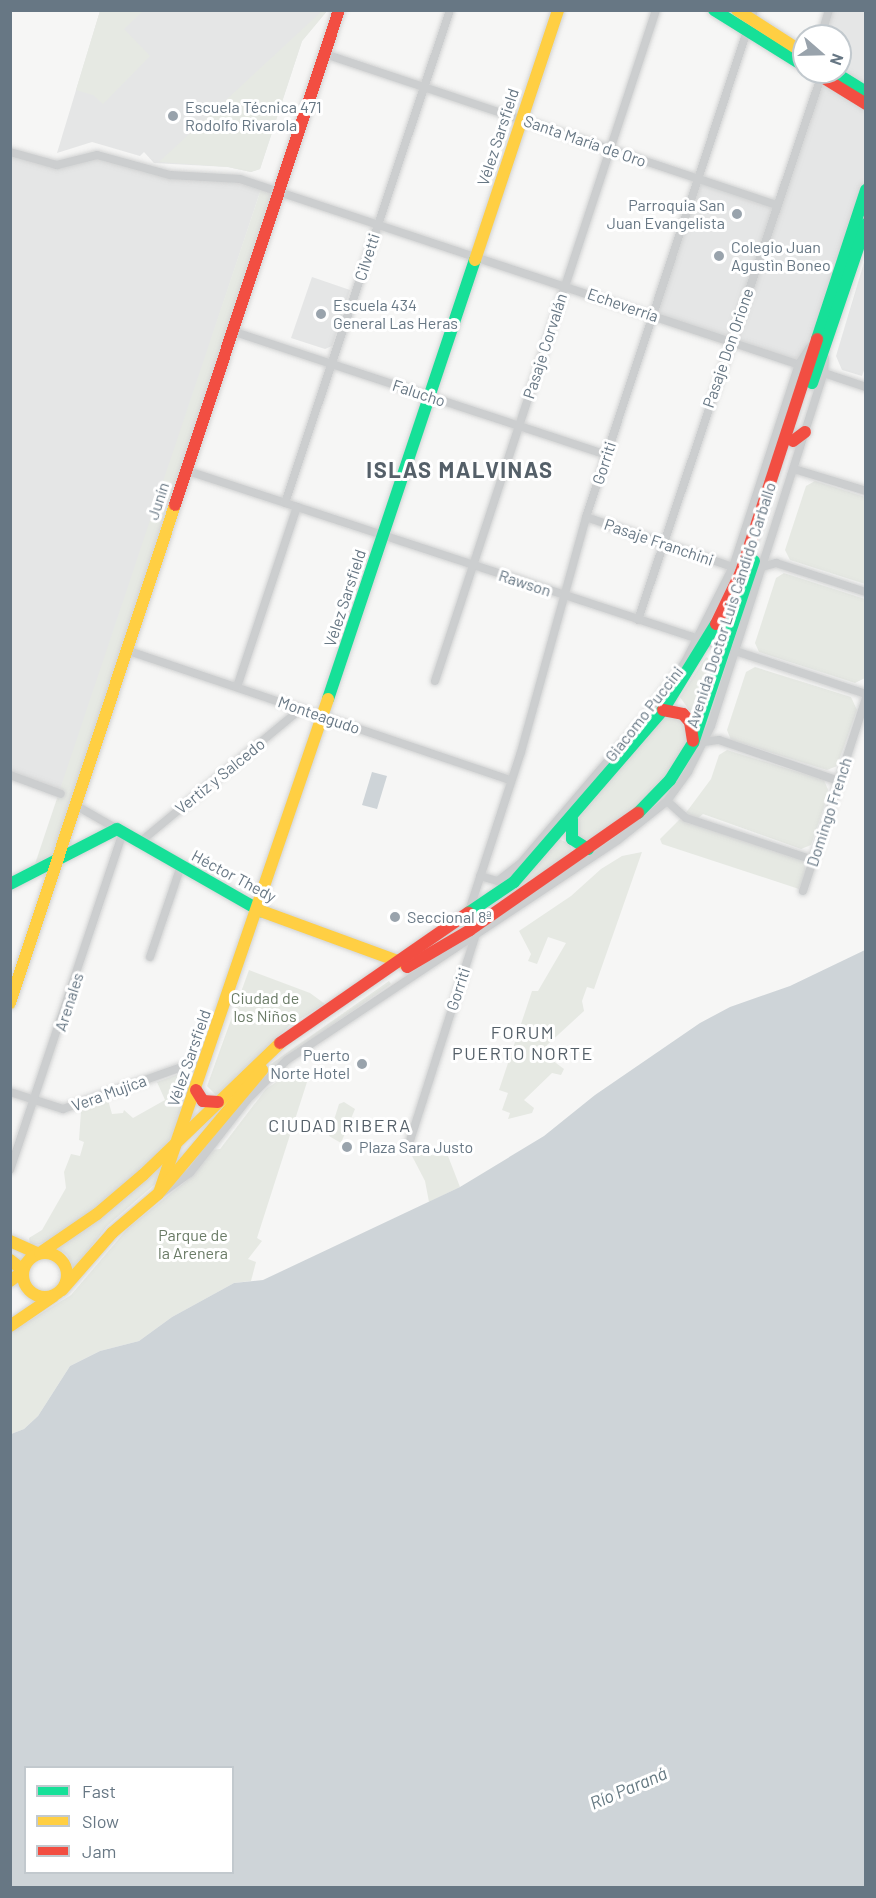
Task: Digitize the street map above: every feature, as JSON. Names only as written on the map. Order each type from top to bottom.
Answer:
[{"type":"main road","name":"Junín","points":[[10,1003],[339,10]]},
{"type":"main road","name":"Vélez Sarsfield","points":[[158,1194],[258,910],[558,10]]},
{"type":"main road","points":[[714,10],[751,20],[792,56]]},
{"type":"main road","points":[[737,10],[792,46]]},
{"type":"main road","points":[[852,83],[866,92]]},
{"type":"main road","points":[[833,84],[866,104]]},
{"type":"main road","name":"Avenida Doctor Luis Cándido Carballo","points":[[10,1326],[59,1292],[112,1233],[158,1194],[239,1095],[283,1051],[410,966],[514,882],[572,819],[663,710],[672,690],[741,572],[821,341],[866,190]]},
{"type":"main road","name":"Avenida Doctor Luis Cándido Carballo","points":[[821,341],[866,224]]},
{"type":"main road","name":"Avenida Doctor Luis Cándido Carballo","points":[[38,1253],[97,1215],[176,1145],[277,1045],[470,930],[588,849],[613,838],[670,780],[698,742],[731,651],[749,576],[793,441],[812,368]]},
{"type":"main road","points":[[793,441],[805,432]]},
{"type":"main road","points":[[748,523],[760,516]]},
{"type":"main road","points":[[749,576],[762,567]]},
{"type":"main road","points":[[663,710],[683,714],[698,742]]},
{"type":"main road","points":[[669,798],[670,780]]},
{"type":"main road","points":[[572,819],[572,839],[588,849]]},
{"type":"main road","points":[[10,884],[120,831]]},
{"type":"main road","name":"Héctor Thedy","points":[[120,831],[258,910],[410,966]]},
{"type":"main road","points":[[196,1090],[203,1101],[218,1102]]},
{"type":"main road","points":[[10,1241],[62,1260],[67,1275],[59,1292],[40,1297],[32,1294],[23,1280],[22,1271],[10,1260]]},
{"type":"main road","points":[[10,1281],[38,1253]]},
{"type":"street","name":"Cilvetti","points":[[285,503],[450,10]]},
{"type":"street","name":"Pasaje Corvalán","points":[[435,681],[656,10]]},
{"type":"street","name":"Gorriti","points":[[467,918],[511,780],[586,517],[751,20]]},
{"type":"street","name":"Santa María de Oro","points":[[325,54],[776,205]]},
{"type":"street","name":"Pasaje Don Orione","points":[[638,620],[814,84]]},
{"type":"street","name":"Echeverría","points":[[10,152],[57,165],[97,155],[170,175],[240,179],[866,387]]},
{"type":"street","name":"Falucho","points":[[232,331],[607,455]]},
{"type":"street","name":"Avenida Doctor Luis Cándido Carballo","points":[[731,651],[762,567],[805,432],[812,368],[821,341]]},
{"type":"street","points":[[702,641],[812,368]]},
{"type":"street","points":[[794,469],[866,491]]},
{"type":"street","name":"Rawson","points":[[185,470],[866,696]]},
{"type":"street","points":[[237,687],[297,507]]},
{"type":"street","name":"Pasaje Franchini","points":[[586,517],[733,567]]},
{"type":"street","points":[[762,567],[776,563],[866,592]]},
{"type":"street","name":"Monteagudo","points":[[126,650],[511,780]]},
{"type":"street","name":"Giacomo Puccini","points":[[480,876],[498,881],[506,878],[672,690]]},
{"type":"street","name":"Domingo French","points":[[803,891],[866,696]]},
{"type":"street","name":"Vertiz y Salcedo","points":[[140,842],[301,709]]},
{"type":"street","points":[[698,742],[719,740],[839,781]]},
{"type":"street","name":"Avenida Doctor Luis Cándido Carballo","points":[[410,966],[476,934],[669,798],[698,742]]},
{"type":"street","points":[[10,775],[61,794]]},
{"type":"street","points":[[669,798],[686,818],[813,860]]},
{"type":"street","name":"Héctor Thedy","points":[[75,805],[120,831]]},
{"type":"street","name":"Arenales","points":[[10,1170],[36,1102],[120,831]]},
{"type":"street","points":[[150,957],[181,866]]},
{"type":"street","name":"Gorriti","points":[[408,1147],[476,934]]},
{"type":"street","name":"Vera Mujíca","points":[[10,1092],[63,1109],[207,1058]]},
{"type":"shaded area","name":"Escuela Técnica 471 Rodolfo Rivarola","points":[[100,11],[327,11],[302,41],[260,169],[251,172],[228,167],[154,163],[144,152],[140,156],[92,142],[57,153]]},
{"type":"shaded area","points":[[829,11],[865,11],[865,92],[852,82],[852,24],[825,24]]},
{"type":"shaded area","points":[[819,84],[832,84],[865,104],[865,190],[808,367],[653,315],[698,179],[776,205]]},
{"type":"shaded area","points":[[10,152],[57,165],[97,155],[170,175],[262,186],[61,794],[11,775]]},
{"type":"shaded area","points":[[865,259],[866,365],[862,376],[842,370],[836,356]]},
{"type":"shaded area","name":"Escuela 434 General Las Heras","points":[[312,277],[350,290],[332,346],[325,349],[291,338]]},
{"type":"green space","points":[[100,11],[143,11],[124,29],[150,56],[103,104],[93,95],[76,90]]},
{"type":"green space","points":[[322,11],[327,11],[302,41],[260,169],[251,172],[228,167],[159,162]]},
{"type":"green space","points":[[262,186],[278,191],[56,861],[32,873]]},
{"type":"green space","points":[[815,481],[865,497],[865,584],[790,560],[785,550],[806,486]]},
{"type":"green space","points":[[784,573],[865,599],[865,678],[855,683],[759,652],[755,643],[776,578]]},
{"type":"green space","points":[[706,657],[716,662],[700,713],[689,710],[680,697]]},
{"type":"green space","points":[[755,667],[851,697],[857,710],[837,766],[827,770],[731,740],[727,730],[746,672]]},
{"type":"green space","points":[[664,716],[684,721],[688,740],[656,792],[589,843],[581,843],[575,824],[579,817]]},
{"type":"green space","points":[[727,750],[824,780],[829,792],[811,845],[801,849],[703,814],[698,818],[685,814],[711,779],[719,755]]},
{"type":"green space","points":[[680,819],[802,859],[806,869],[799,889],[662,844],[660,839]]},
{"type":"green space","points":[[559,839],[570,844],[573,855],[519,886]]},
{"type":"green space","points":[[642,852],[594,989],[587,987],[582,1001],[584,1011],[547,1045],[548,1057],[564,1069],[561,1075],[552,1073],[524,1100],[534,1108],[532,1113],[508,1119],[510,1113],[502,1110],[508,1093],[499,1090],[532,991],[538,991],[566,943],[548,937],[537,964],[528,961],[531,954],[519,931],[571,896],[601,869],[622,856]]},
{"type":"green space","name":"Ciudad de los Niños","points":[[249,970],[310,993],[325,1004],[290,1025],[217,1096],[207,1086]]},
{"type":"green space","points":[[389,981],[391,984],[278,1063],[185,1174],[182,1172],[271,1064]]},
{"type":"green space","points":[[187,1071],[193,1077],[172,1138],[133,1180],[49,1242],[30,1246],[29,1238],[42,1230],[66,1188],[64,1172],[71,1154],[80,1156],[84,1142],[79,1140],[81,1111],[108,1100],[112,1114],[123,1113],[124,1110],[133,1118],[165,1100],[157,1082]]},
{"type":"green space","name":"Parque de la Arenera","points":[[292,1071],[307,1082],[257,1238],[262,1241],[248,1259],[256,1262],[251,1281],[234,1283],[172,1317],[139,1341],[100,1351],[70,1366],[38,1416],[24,1429],[11,1434],[11,1332],[71,1295],[128,1228],[185,1182],[211,1150],[220,1149],[266,1089]]},
{"type":"green space","points":[[344,1102],[355,1109],[341,1143],[329,1136],[339,1104]]},
{"type":"green space","points":[[411,1154],[448,1156],[460,1187],[429,1202],[425,1181]]},
{"type":"green space","points":[[162,1164],[155,1184],[107,1226],[74,1269],[67,1255],[56,1248]]},
{"type":"water","points":[[372,772],[387,776],[377,809],[362,805]]},
{"type":"water","name":"Río Paraná","points":[[865,950],[865,1887],[11,1887],[11,1434],[24,1429],[38,1416],[70,1366],[100,1351],[139,1341],[172,1317],[234,1283],[263,1280],[460,1187],[544,1136],[595,1095],[700,1023],[730,1007],[790,986]]},
{"type":"traffic: fast","points":[[714,10],[792,59]]},
{"type":"traffic: fast","points":[[852,83],[866,92]]},
{"type":"traffic: fast","points":[[817,339],[866,190]]},
{"type":"traffic: fast","points":[[812,383],[866,224]]},
{"type":"traffic: fast","points":[[328,699],[475,260]]},
{"type":"traffic: fast","points":[[638,813],[670,780],[693,743],[754,561]]},
{"type":"traffic: fast","points":[[468,913],[514,882],[663,710],[716,624]]},
{"type":"traffic: fast","points":[[572,819],[572,839],[588,849]]},
{"type":"traffic: fast","points":[[10,884],[117,829],[261,911]]},
{"type":"traffic: slow","points":[[475,260],[558,10]]},
{"type":"traffic: slow","points":[[737,10],[792,45]]},
{"type":"traffic: slow","points":[[10,1003],[175,505]]},
{"type":"traffic: slow","points":[[160,1190],[328,699]]},
{"type":"traffic: slow","points":[[261,911],[403,963]]},
{"type":"traffic: slow","points":[[40,1253],[97,1214],[143,1175],[280,1043]]},
{"type":"traffic: slow","points":[[62,1290],[112,1233],[158,1194],[262,1070]]},
{"type":"traffic: slow","points":[[10,1241],[37,1253]]},
{"type":"traffic: slow","points":[[45,1253],[54,1254],[61,1259],[66,1266],[67,1275],[66,1284],[61,1291],[54,1296],[45,1297],[36,1296],[29,1291],[24,1284],[23,1275],[24,1266],[29,1259],[36,1254],[45,1253]]},
{"type":"traffic: slow","points":[[10,1260],[23,1270]]},
{"type":"traffic: slow","points":[[10,1281],[22,1272]]},
{"type":"traffic: slow","points":[[10,1326],[54,1296]]},
{"type":"traffic: jam","points":[[175,505],[339,10]]},
{"type":"traffic: jam","points":[[834,84],[866,104]]},
{"type":"traffic: jam","points":[[716,624],[741,572],[817,339]]},
{"type":"traffic: jam","points":[[793,441],[805,432]]},
{"type":"traffic: jam","points":[[663,710],[683,714],[690,722],[693,741]]},
{"type":"traffic: jam","points":[[407,967],[470,930],[638,813]]},
{"type":"traffic: jam","points":[[280,1043],[468,913]]},
{"type":"traffic: jam","points":[[196,1090],[203,1101],[218,1102]]},
{"type":"place","name":"Escuela Técnica 471 Rodolfo Rivarola","points":[[173,116]]},
{"type":"place","name":"Parroquia San Juan Evangelista","points":[[737,214]]},
{"type":"place","name":"Colegio Juan Agustìn Boneo","points":[[719,256]]},
{"type":"place","name":"Escuela 434 General Las Heras","points":[[321,314]]},
{"type":"place","name":"Seccional 8ª","points":[[395,917]]},
{"type":"place","name":"Puerto Norte Hotel","points":[[362,1064]]},
{"type":"place","name":"Plaza Sara Justo","points":[[347,1147]]},
{"type":"district","name":"ISLAS MALVINAS","points":[[460,470]]},
{"type":"district","name":"FORUM PUERTO NORTE","points":[[523,1043]]},
{"type":"district","name":"CIUDAD RIBERA","points":[[340,1125]]}]
